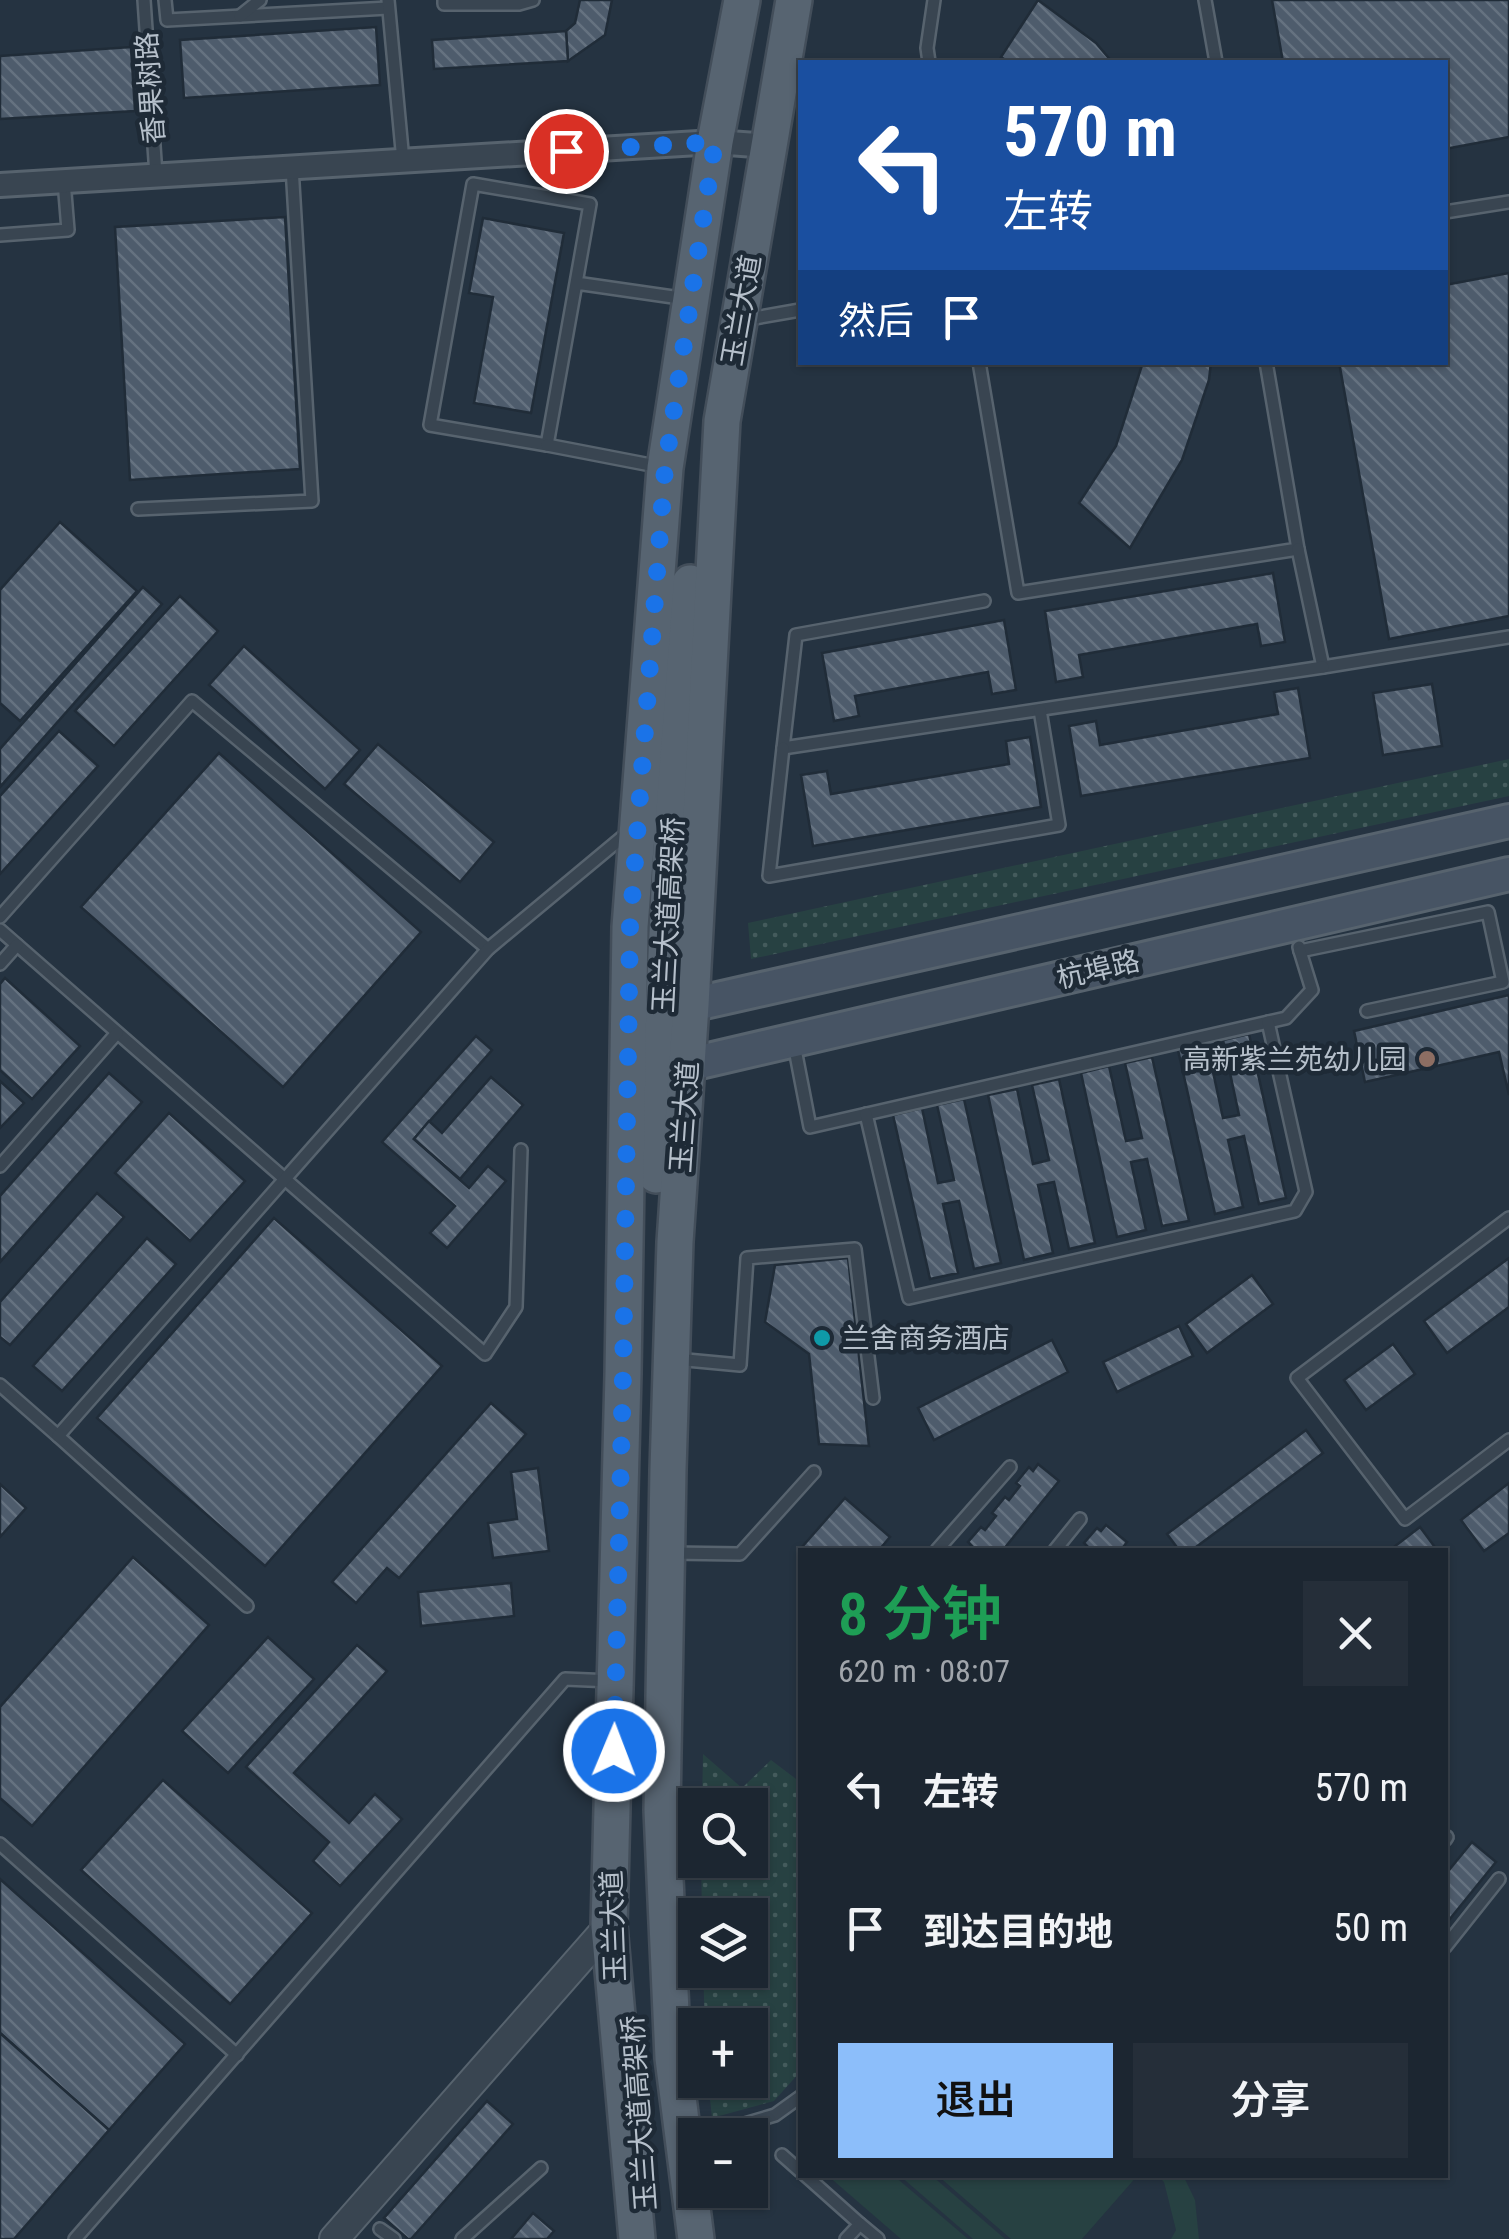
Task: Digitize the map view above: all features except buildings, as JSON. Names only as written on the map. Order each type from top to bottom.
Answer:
[{"type":"main road","name":"玉兰大道","points":[[690,2118],[673,2058],[662,1810],[666,1553],[675,1242],[722,421],[714,311],[715,142],[742,0]]},
{"type":"main road","name":"玉兰大道","points":[[637,2239],[609,1926],[630,927],[665,468],[769,146],[794,0]]},
{"type":"main road","name":"玉兰大道高架桥","points":[[649,2239],[635,2138],[628,1918],[640,1162],[676,528],[686,434],[714,311]]},
{"type":"main road","name":"玉兰大道高架桥","points":[[678,2239],[660,2135],[642,1920],[648,1457],[674,780],[714,311]]},
{"type":"main road","name":"杭埠路","points":[[691,1004],[1509,821]]},
{"type":"main road","name":"杭埠路","points":[[687,1064],[1298,937],[1509,874]]},
{"type":"main road","name":"玉兰大道","points":[[696,2208],[696,2239]]},
{"type":"street","points":[[0,185],[715,142],[769,146]]},
{"type":"street","points":[[334,2239],[609,1926]]},
{"type":"lane","name":"香果树路","points":[[144,0],[156,175]]},
{"type":"lane","points":[[165,0],[167,20],[388,4],[402,160]]},
{"type":"lane","points":[[240,16],[260,0]]},
{"type":"lane","points":[[444,0],[444,4],[518,4],[533,0]]},
{"type":"lane","points":[[929,60],[934,0]]},
{"type":"lane","points":[[1206,0],[1216,60]]},
{"type":"lane","points":[[138,509],[312,501],[292,167]]},
{"type":"lane","points":[[0,235],[68,230],[64,181]]},
{"type":"lane","points":[[547,445],[590,204],[473,184],[430,425],[665,468]]},
{"type":"lane","points":[[1448,212],[1509,202]]},
{"type":"lane","points":[[576,283],[714,311],[798,310]]},
{"type":"lane","points":[[980,365],[1018,593],[1298,550]]},
{"type":"lane","points":[[1267,365],[1298,550],[1323,667]]},
{"type":"lane","points":[[984,602],[796,634],[768,876],[1060,825],[1040,710]]},
{"type":"lane","points":[[783,748],[1509,637]]},
{"type":"lane","points":[[0,917],[192,701],[488,950]]},
{"type":"lane","points":[[58,1436],[488,950],[638,824]]},
{"type":"lane","points":[[793,1040],[810,1127],[1286,1018],[1312,990],[1298,937],[1488,912],[1503,982],[1367,1011]]},
{"type":"lane","points":[[0,930],[485,1354],[516,1307],[520,1150]]},
{"type":"lane","points":[[0,964],[17,945]]},
{"type":"lane","points":[[866,1114],[910,1298],[1276,1215],[1295,1210],[1306,1192],[1268,1022]]},
{"type":"lane","points":[[0,1166],[117,1033]]},
{"type":"lane","points":[[1509,1218],[1297,1378],[1405,1519],[1509,1440]]},
{"type":"lane","points":[[672,1358],[740,1364],[747,1258],[855,1250],[873,1398]]},
{"type":"lane","points":[[0,1385],[247,1606]]},
{"type":"lane","points":[[939,1548],[1010,1467]]},
{"type":"lane","points":[[666,1553],[740,1554],[814,1472]]},
{"type":"lane","points":[[1057,1548],[1080,1519]]},
{"type":"lane","points":[[76,2239],[565,1679],[616,1681]]},
{"type":"lane","points":[[0,1844],[236,2054]]},
{"type":"lane","points":[[1448,1942],[1499,1879]]},
{"type":"lane","points":[[765,2118],[798,2098]]},
{"type":"lane","points":[[782,2155],[798,2169]]},
{"type":"lane","points":[[462,2239],[541,2168]]},
{"type":"lane","points":[[808,2178],[878,2239]]},
{"type":"lane","points":[[846,2239],[860,2224]]},
{"type":"lane","points":[[380,2229],[394,2239]]},
{"type":"green space","points":[[1509,759],[1509,796],[751,959],[748,923]]},
{"type":"green space","points":[[703,1754],[742,1788],[702,1788]]},
{"type":"green space","points":[[771,1760],[798,1780],[798,2074],[774,2101],[712,2118],[710,2098],[768,2098],[768,2008],[704,2008],[704,1988],[768,1988],[768,1898],[702,1898],[701,1878],[768,1878],[768,1788],[742,1788]]},
{"type":"green space","points":[[830,2178],[897,2178],[968,2239],[901,2239]]},
{"type":"green space","points":[[902,2178],[934,2178],[1005,2239],[973,2239]]},
{"type":"green space","points":[[940,2178],[1135,2178],[1082,2239],[1011,2239]]},
{"type":"green space","points":[[1160,2178],[1184,2178],[1195,2200],[1199,2239],[1171,2239],[1176,2230]]},
{"type":"place","name":"高新紫兰苑幼儿园","points":[[1427,1059]]},
{"type":"place","name":"兰舍商务酒店","points":[[822,1338]]},
{"type":"route","points":[[566,151],[715,142],[665,468],[630,927],[614,1751]]}]
